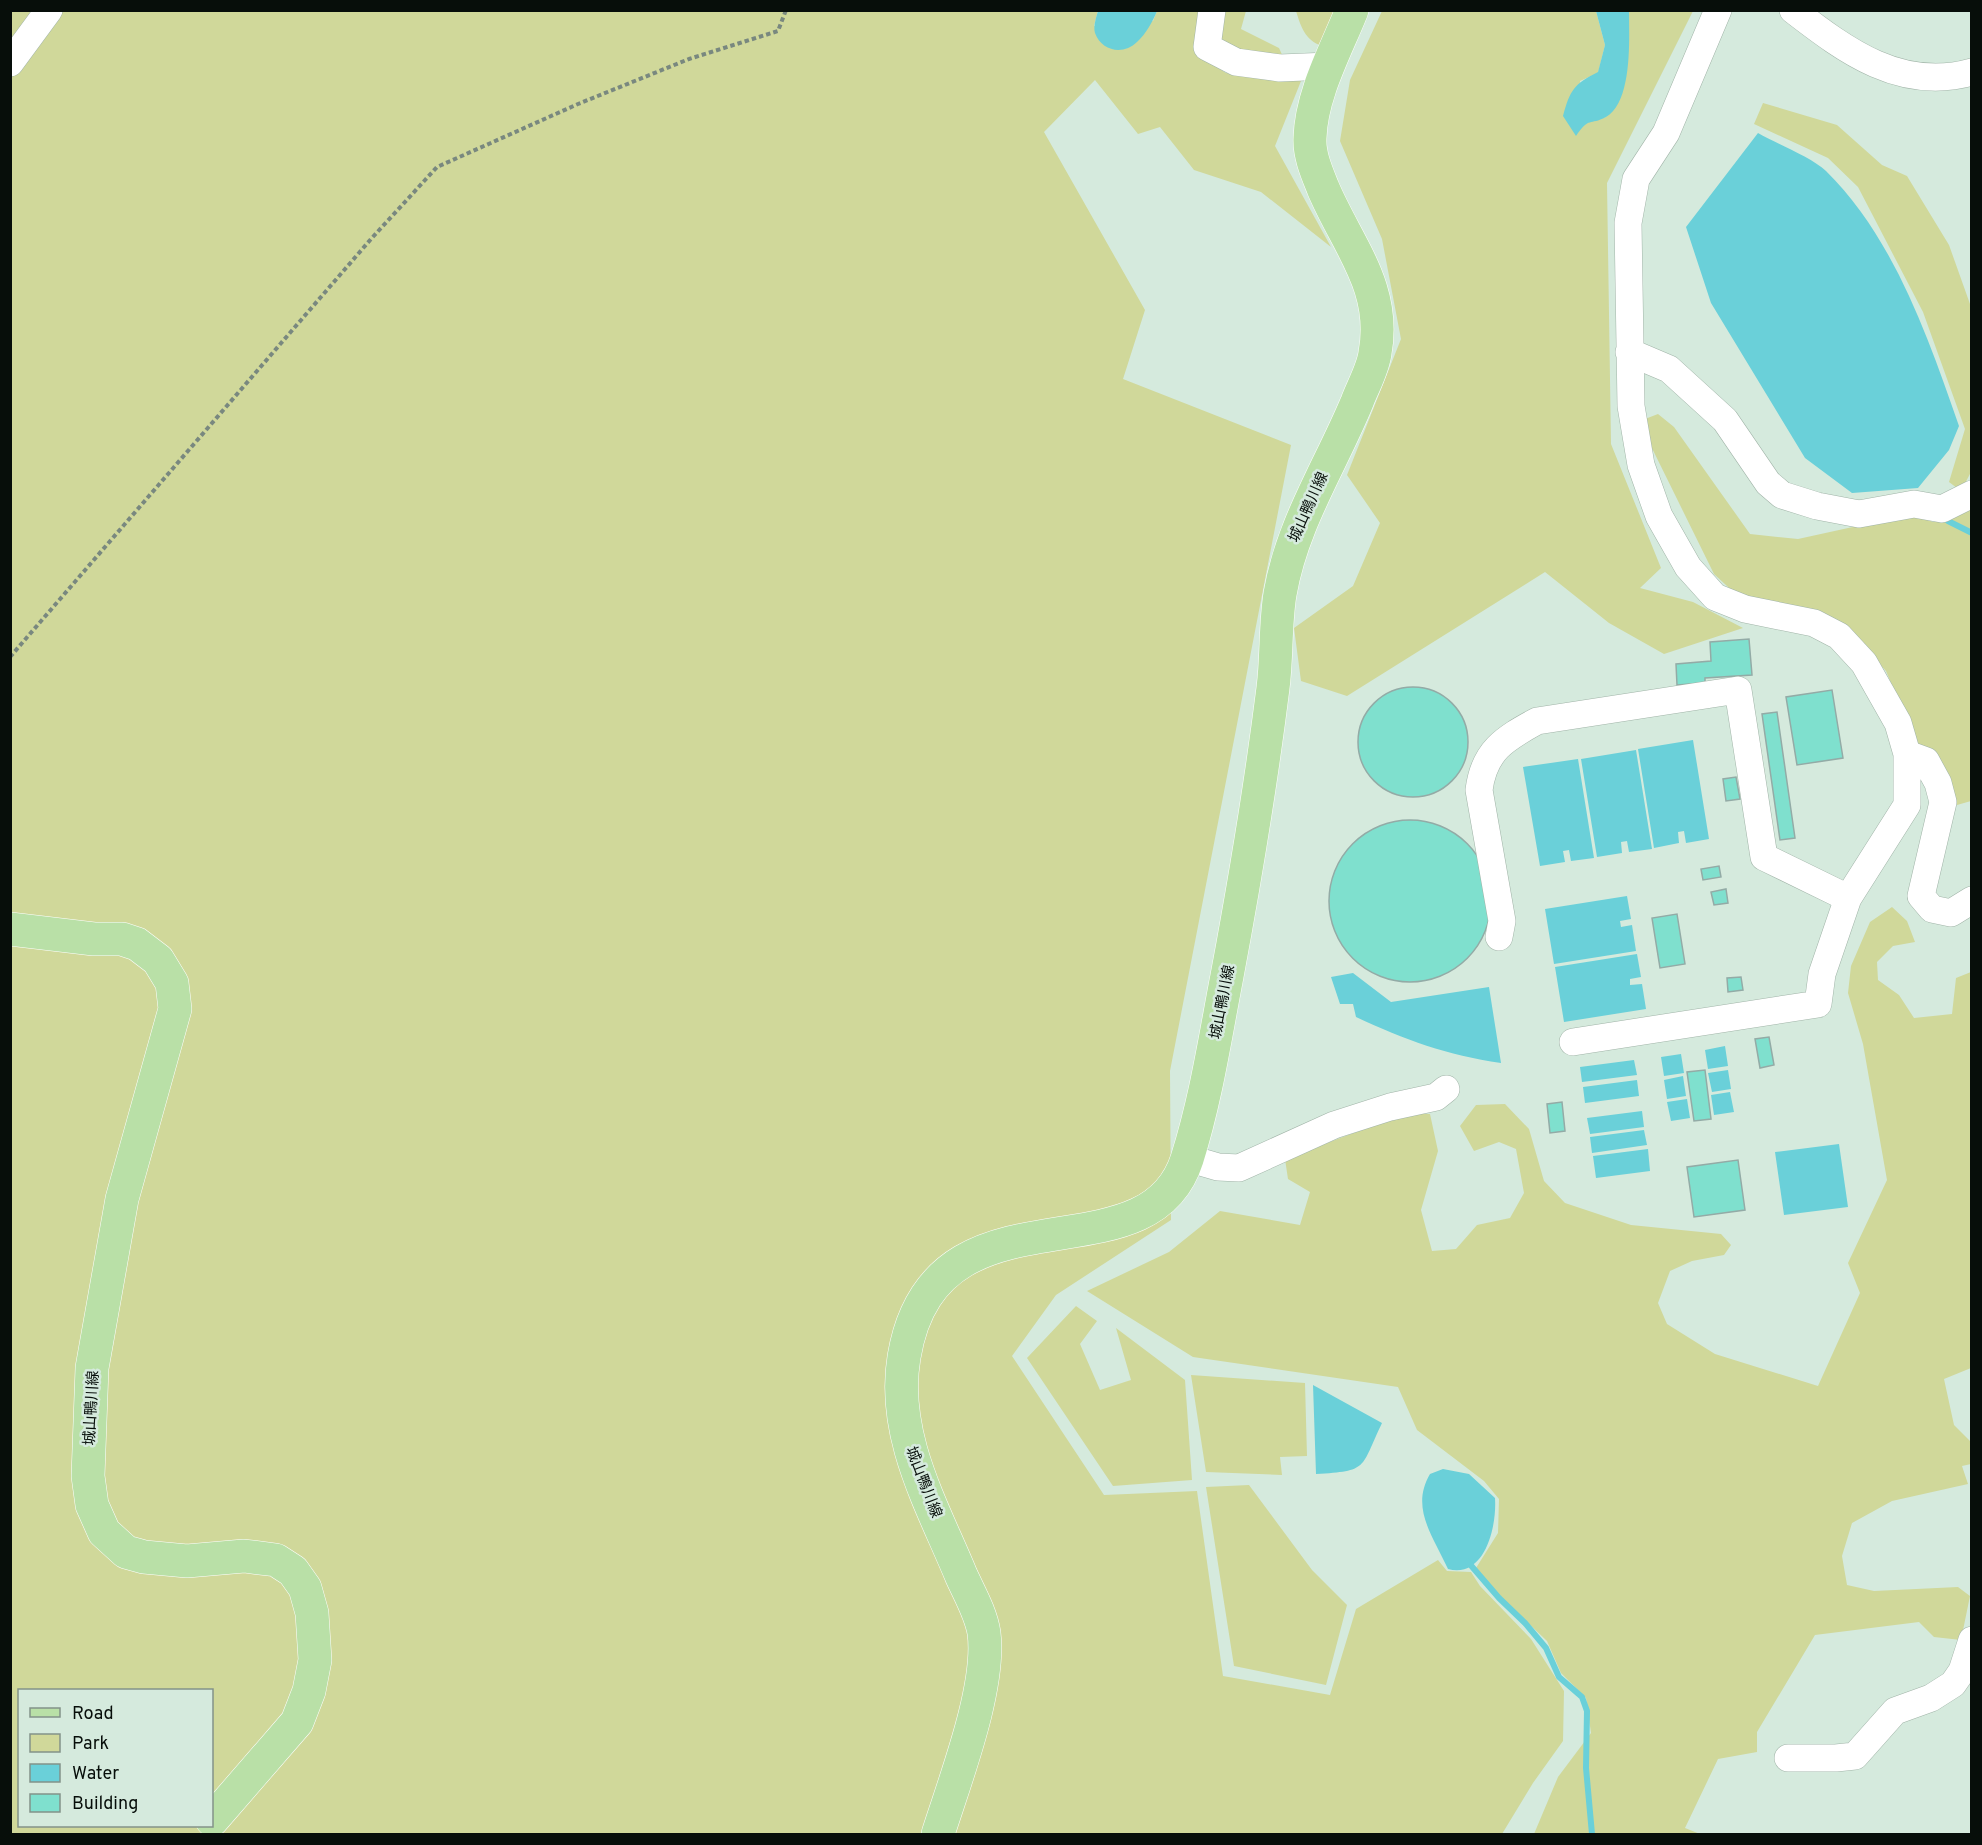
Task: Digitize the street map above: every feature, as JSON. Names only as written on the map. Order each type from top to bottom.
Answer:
[{"type":"main road","name":"城山鴨川線","points":[[938,1834],[986,1668],[983,1627],[909,1452],[902,1403],[904,1357],[920,1303],[935,1281],[951,1269],[991,1248],[1050,1234],[1103,1226],[1137,1215],[1155,1204],[1180,1179],[1187,1158],[1204,1098],[1242,891],[1274,681],[1279,598],[1292,539],[1348,423],[1375,355],[1377,312],[1366,269],[1338,223],[1319,179],[1309,145],[1312,115],[1352,10]]},
{"type":"main road","name":"城山鴨川線","points":[[10,930],[94,939],[122,939],[137,944],[158,960],[172,983],[175,1009],[122,1199],[92,1368],[88,1476],[92,1505],[105,1532],[126,1552],[144,1557],[187,1561],[244,1556],[276,1560],[293,1571],[305,1588],[312,1613],[315,1660],[309,1691],[297,1722],[213,1819]]},
{"type":"street","points":[[10,63],[49,10]]},
{"type":"street","points":[[1212,10],[1207,47],[1236,62],[1280,68],[1329,66]]},
{"type":"street","points":[[1573,1042],[1818,1004],[1822,974],[1848,898],[1906,805],[1907,754],[1898,723],[1864,663],[1839,636],[1814,624],[1745,609],[1715,597],[1688,567],[1659,516],[1641,465],[1631,406],[1628,223],[1636,179],[1666,133],[1718,10]]},
{"type":"street","points":[[1793,10],[1842,48],[1869,62],[1927,78],[1954,77],[1971,72]]},
{"type":"street","points":[[1629,352],[1669,369],[1725,420],[1768,483],[1782,495],[1816,506],[1860,514],[1914,504],[1942,509],[1971,494]]},
{"type":"street","points":[[1499,937],[1502,921],[1479,790],[1482,768],[1490,755],[1516,732],[1537,721],[1738,690],[1764,857],[1848,898]]},
{"type":"street","points":[[1907,754],[1926,761],[1938,783],[1943,802],[1921,896],[1932,909],[1951,913],[1971,900]]},
{"type":"street","points":[[1187,1158],[1218,1167],[1239,1168],[1334,1125],[1390,1107],[1436,1097],[1446,1089]]},
{"type":"street","points":[[1788,1758],[1855,1756],[1895,1711],[1931,1698],[1953,1684],[1962,1671],[1971,1640]]},
{"type":"path","points":[[10,657],[371,239],[437,167],[578,104],[688,59],[778,31],[786,10]]},
{"type":"green space","points":[[1098,10],[1094,26],[1153,21],[1157,11],[1205,11],[1198,55],[1226,73],[1301,81],[1275,146],[1331,247],[1261,192],[1194,170],[1160,127],[1138,134],[1095,80],[1044,132],[1145,310],[1123,379],[1291,445],[1170,1071],[1171,1220],[1056,1295],[1012,1356],[1104,1495],[1197,1491],[1223,1676],[1330,1695],[1356,1609],[1438,1560],[1447,1571],[1471,1572],[1480,1586],[1531,1639],[1564,1691],[1563,1741],[1533,1783],[1502,1834],[11,1834],[11,11]]},
{"type":"green space","points":[[1223,11],[1246,11],[1241,29],[1279,48],[1284,59],[1242,54],[1216,41]]},
{"type":"green space","points":[[1296,11],[1334,11],[1322,46],[1308,37]]},
{"type":"green space","points":[[1382,11],[1596,11],[1605,45],[1598,73],[1580,81],[1586,122],[1606,117],[1629,26],[1629,11],[1693,11],[1607,183],[1611,444],[1661,568],[1640,588],[1693,602],[1743,628],[1664,654],[1609,623],[1545,572],[1347,696],[1301,681],[1294,628],[1353,586],[1380,523],[1347,475],[1401,339],[1382,239],[1340,141],[1350,80]]},
{"type":"green space","points":[[1763,103],[1837,125],[1882,165],[1907,176],[1949,245],[1970,304],[1972,317],[1971,472],[1961,491],[1949,482],[1965,429],[1923,312],[1858,187],[1828,158],[1754,124]]},
{"type":"green space","points":[[1658,414],[1674,427],[1750,534],[1798,539],[1912,514],[1933,522],[1971,502],[1971,801],[1957,805],[1939,760],[1917,744],[1886,671],[1844,625],[1740,598],[1714,574],[1645,434],[1645,419]]},
{"type":"green space","points":[[1892,907],[1907,921],[1915,942],[1893,946],[1877,962],[1878,980],[1899,995],[1914,1018],[1952,1014],[1956,978],[1971,972],[1971,1368],[1944,1379],[1954,1425],[1971,1442],[1971,1464],[1962,1466],[1968,1484],[1892,1501],[1852,1523],[1842,1556],[1847,1585],[1874,1591],[1958,1587],[1970,1596],[1961,1640],[1934,1637],[1919,1622],[1815,1635],[1757,1732],[1757,1752],[1718,1759],[1685,1828],[1700,1834],[1534,1834],[1558,1777],[1591,1733],[1586,1698],[1561,1673],[1547,1641],[1480,1577],[1476,1568],[1498,1533],[1499,1499],[1484,1481],[1417,1430],[1398,1387],[1193,1357],[1087,1291],[1169,1252],[1220,1211],[1300,1225],[1310,1192],[1288,1179],[1285,1159],[1406,1113],[1430,1114],[1438,1151],[1421,1210],[1432,1251],[1456,1249],[1477,1225],[1510,1218],[1524,1193],[1516,1149],[1499,1142],[1474,1151],[1460,1126],[1476,1105],[1505,1104],[1529,1129],[1544,1181],[1565,1203],[1631,1225],[1721,1234],[1731,1245],[1724,1255],[1692,1261],[1670,1271],[1658,1303],[1667,1324],[1715,1354],[1818,1386],[1860,1293],[1848,1263],[1887,1180],[1863,1044],[1848,993],[1851,966],[1870,922]]},
{"type":"green space","points":[[1076,1306],[1097,1321],[1080,1344],[1100,1390],[1131,1380],[1116,1328],[1185,1380],[1192,1480],[1113,1486],[1027,1358]]},
{"type":"green space","points":[[1191,1375],[1305,1383],[1307,1456],[1280,1457],[1282,1475],[1206,1472]]},
{"type":"green space","points":[[1249,1485],[1312,1570],[1347,1605],[1326,1685],[1234,1666],[1206,1487]]},
{"type":"water","points":[[1098,10],[1157,11],[1140,39],[1126,49],[1114,50],[1103,44],[1095,33]]},
{"type":"water","points":[[1596,11],[1629,11],[1628,68],[1621,97],[1615,109],[1606,117],[1587,124],[1576,136],[1563,116],[1574,89],[1583,80],[1598,72],[1605,45]]},
{"type":"water","points":[[1758,133],[1803,156],[1826,171],[1871,227],[1906,290],[1935,358],[1959,426],[1949,450],[1918,488],[1852,493],[1805,458],[1711,303],[1686,227]]},
{"type":"water","points":[[1693,740],[1709,839],[1686,843],[1684,831],[1678,832],[1679,843],[1654,848],[1638,749]]},
{"type":"water","points":[[1636,750],[1652,849],[1629,852],[1627,841],[1621,842],[1622,853],[1597,857],[1581,759]]},
{"type":"water","points":[[1578,759],[1594,858],[1571,861],[1569,850],[1563,851],[1565,862],[1540,866],[1523,767]]},
{"type":"water","points":[[1627,896],[1631,919],[1620,921],[1621,927],[1632,925],[1636,951],[1554,964],[1545,909]]},
{"type":"water","points":[[1637,954],[1641,977],[1630,979],[1630,985],[1642,984],[1646,1009],[1564,1022],[1555,967]]},
{"type":"water","points":[[1353,973],[1391,1002],[1489,987],[1501,1063],[1462,1056],[1427,1046],[1356,1017],[1353,1004],[1340,1004],[1331,977]]},
{"type":"water","points":[[1725,1046],[1728,1066],[1708,1069],[1705,1050]]},
{"type":"water","points":[[1681,1054],[1684,1073],[1664,1076],[1661,1057]]},
{"type":"water","points":[[1634,1060],[1637,1075],[1582,1082],[1580,1067]]},
{"type":"water","points":[[1728,1070],[1731,1089],[1712,1092],[1708,1073]]},
{"type":"water","points":[[1683,1076],[1686,1096],[1667,1099],[1664,1080]]},
{"type":"water","points":[[1637,1080],[1639,1096],[1585,1103],[1583,1087]]},
{"type":"water","points":[[1730,1092],[1734,1112],[1714,1115],[1711,1095]]},
{"type":"water","points":[[1687,1099],[1690,1118],[1671,1121],[1667,1102]]},
{"type":"water","points":[[1642,1111],[1644,1127],[1590,1134],[1587,1118]]},
{"type":"water","points":[[1644,1130],[1647,1145],[1592,1153],[1590,1137]]},
{"type":"water","points":[[1839,1144],[1848,1207],[1784,1215],[1775,1152]]},
{"type":"water","points":[[1648,1149],[1650,1171],[1596,1178],[1593,1156]]},
{"type":"water","points":[[1313,1385],[1382,1423],[1365,1459],[1354,1469],[1316,1474]]},
{"type":"water","points":[[1443,1469],[1469,1474],[1495,1498],[1494,1522],[1486,1548],[1471,1566],[1461,1570],[1448,1569],[1430,1533],[1423,1510],[1424,1486],[1430,1474]]},
{"type":"building","points":[[1749,639],[1752,675],[1705,678],[1705,683],[1677,685],[1676,664],[1711,661],[1710,642]]},
{"type":"building","points":[[1413,687],[1434,691],[1452,703],[1464,721],[1468,742],[1464,763],[1452,781],[1434,793],[1413,797],[1392,793],[1374,781],[1362,763],[1358,742],[1362,721],[1374,703],[1392,691]]},
{"type":"building","points":[[1832,690],[1843,758],[1797,765],[1786,697]]},
{"type":"building","points":[[1777,712],[1795,838],[1780,840],[1762,714]]},
{"type":"building","points":[[1736,777],[1740,799],[1726,801],[1723,779]]},
{"type":"building","points":[[1410,820],[1441,826],[1467,844],[1485,870],[1491,901],[1485,932],[1467,958],[1441,976],[1410,982],[1379,976],[1353,958],[1335,932],[1329,901],[1335,870],[1353,844],[1379,826]]},
{"type":"building","points":[[1719,866],[1721,877],[1703,880],[1701,869]]},
{"type":"building","points":[[1726,889],[1728,903],[1714,905],[1711,892]]},
{"type":"building","points":[[1677,914],[1685,964],[1660,968],[1652,918]]},
{"type":"building","points":[[1741,977],[1743,990],[1728,992],[1727,978]]},
{"type":"building","points":[[1769,1037],[1774,1065],[1760,1068],[1755,1039]]},
{"type":"building","points":[[1705,1070],[1711,1119],[1694,1121],[1687,1072]]},
{"type":"building","points":[[1562,1102],[1565,1131],[1550,1133],[1547,1104]]},
{"type":"building","points":[[1738,1160],[1745,1210],[1694,1217],[1687,1167]]},
{"type":"waterway","points":[[1948,521],[1972,533]]},
{"type":"waterway","points":[[1468,1562],[1546,1648],[1559,1677],[1582,1697],[1587,1711],[1586,1768],[1592,1834]]}]
